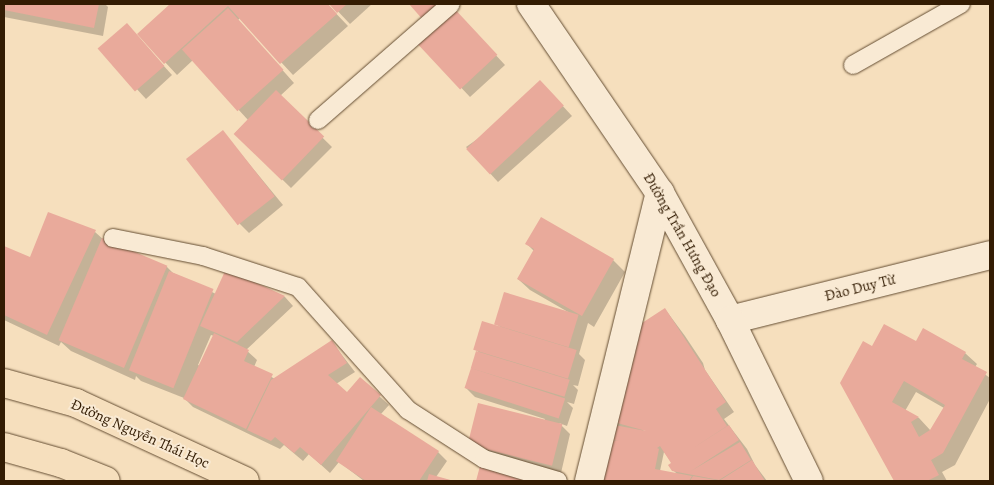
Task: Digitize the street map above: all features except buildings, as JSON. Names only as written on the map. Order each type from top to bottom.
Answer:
[{"type":"main road","name":"Đường Nguyễn Thái Học","points":[[4,384],[76,403],[245,481]]},
{"type":"main road","points":[[4,447],[61,462],[106,481]]},
{"type":"street","name":"Đường Trần Hưng Đạo","points":[[531,4],[660,193],[730,320],[809,481]]},
{"type":"street","points":[[589,481],[660,193]]},
{"type":"street","name":"Đào Duy Từ","points":[[730,320],[990,255]]},
{"type":"lane","points":[[318,120],[451,4]]},
{"type":"lane","points":[[853,65],[961,4]]},
{"type":"lane","points":[[113,238],[203,256],[298,287],[408,410],[484,459],[558,481]]}]
